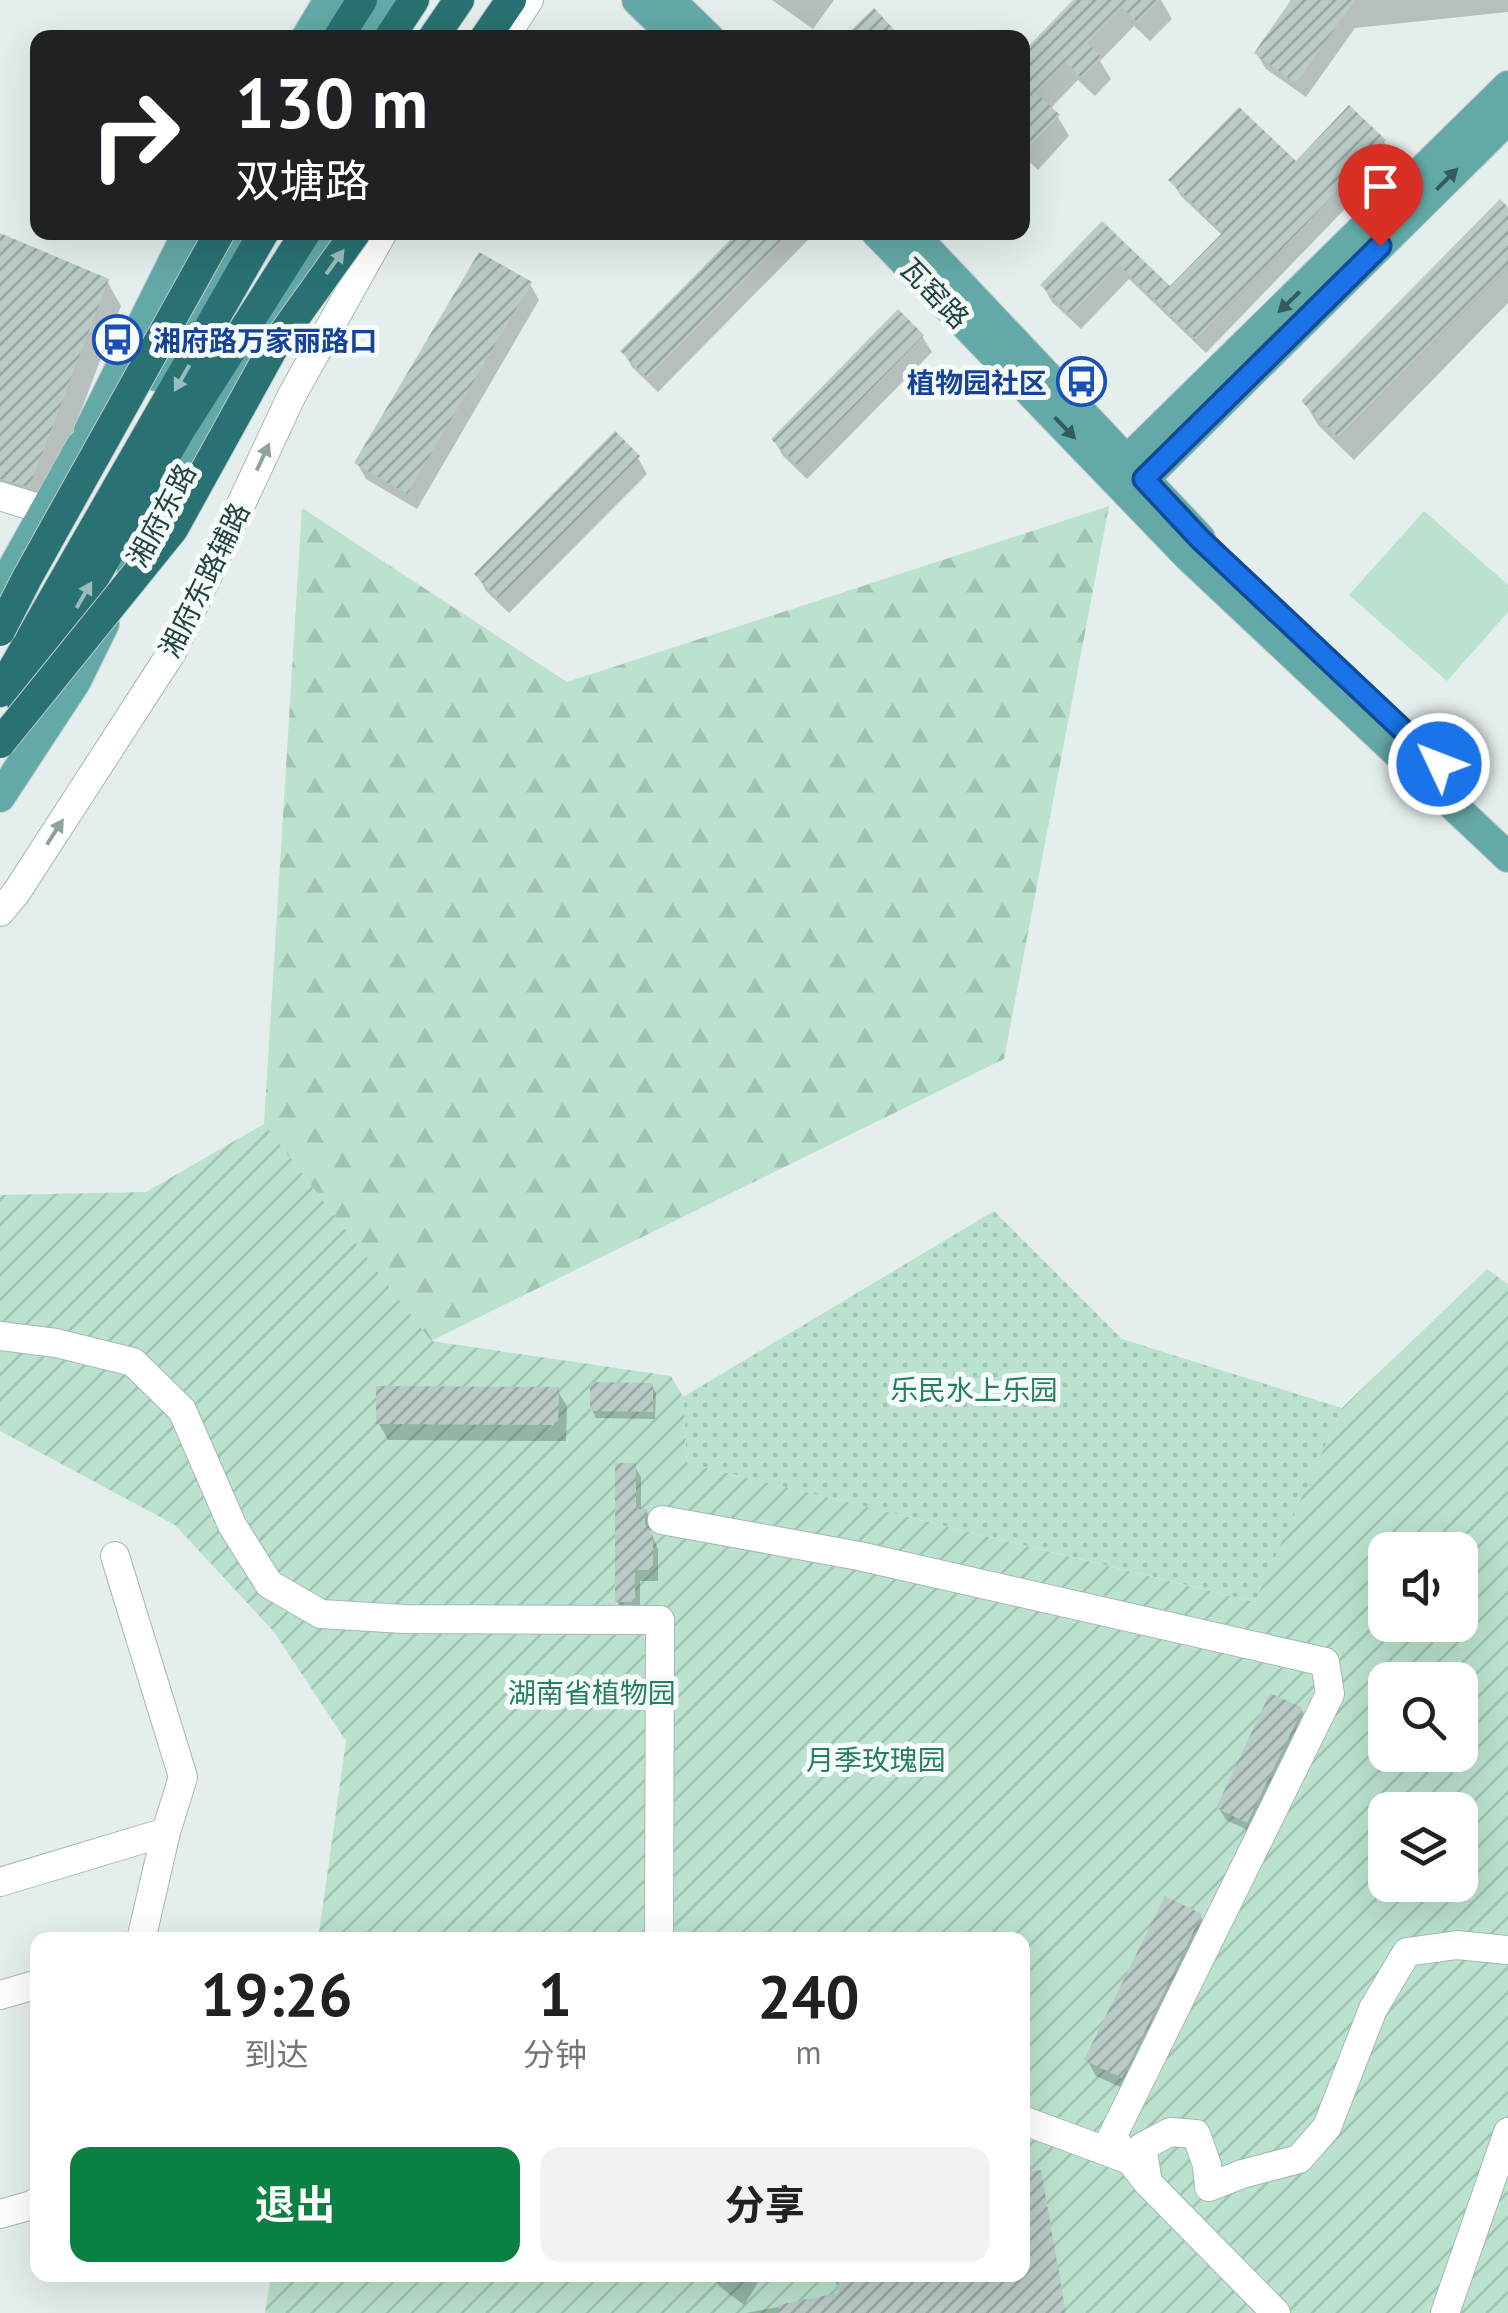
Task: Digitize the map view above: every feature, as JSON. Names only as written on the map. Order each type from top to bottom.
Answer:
[{"type":"highway","points":[[344,30],[368,0]]},
{"type":"highway","points":[[394,30],[414,0]]},
{"type":"highway","points":[[438,30],[459,0]]},
{"type":"highway","points":[[490,30],[511,0]]},
{"type":"highway","points":[[0,631],[216,240]]},
{"type":"highway","points":[[0,741],[185,374],[260,240]]},
{"type":"highway","points":[[0,692],[110,525],[180,430],[301,240]]},
{"type":"highway","points":[[0,741],[174,529],[273,348],[350,240]]},
{"type":"main road","points":[[311,30],[329,0]]},
{"type":"main road","points":[[362,30],[368,0]]},
{"type":"main road","points":[[455,30],[476,0]]},
{"type":"main road","points":[[637,0],[668,30]]},
{"type":"main road","points":[[670,0],[702,30]]},
{"type":"main road","points":[[1128,477],[1508,86]]},
{"type":"main road","points":[[1128,477],[1508,119]]},
{"type":"main road","points":[[0,591],[81,446],[184,240]]},
{"type":"main road","points":[[81,446],[150,384],[237,240]]},
{"type":"main road","name":"湘府东路","points":[[0,797],[76,681],[156,522],[265,326],[319,240]]},
{"type":"main road","name":"瓦窑路","points":[[884,240],[1128,477],[1200,539],[1508,828]]},
{"type":"main road","name":"瓦窑路","points":[[917,240],[1128,477],[1202,569],[1508,857]]},
{"type":"street","points":[[509,30],[529,0]]},
{"type":"street","name":"湘府东路辅路","points":[[0,912],[172,652],[292,395],[379,240]]},
{"type":"street","points":[[0,496],[45,510]]},
{"type":"street","points":[[0,1336],[56,1342],[133,1362],[182,1410],[232,1525],[268,1584],[321,1614],[404,1619],[660,1620],[660,1932]]},
{"type":"street","points":[[662,1520],[859,1556],[1325,1662],[1330,1694],[1112,2137],[1148,2182],[1276,2313]]},
{"type":"street","points":[[115,1556],[183,1777],[143,1932]]},
{"type":"street","points":[[0,1882],[166,1832]]},
{"type":"street","points":[[1148,2182],[1142,2148],[1170,2132],[1196,2134],[1209,2188],[1242,2174],[1298,2159],[1327,2127],[1373,2009],[1407,1952],[1456,1945],[1508,1950]]},
{"type":"street","points":[[0,1995],[30,1986]]},
{"type":"street","points":[[1030,2123],[1130,2160]]},
{"type":"street","points":[[1445,2313],[1508,2132]]},
{"type":"street","points":[[0,2214],[30,2206]]},
{"type":"green space","points":[[1109,506],[1004,1059],[431,1341],[264,1124],[302,508],[567,682]]},
{"type":"green space","points":[[1424,511],[1508,585],[1508,612],[1447,681],[1349,595]]},
{"type":"green space","name":"湖南省植物园","points":[[264,1124],[431,1341],[671,1376],[683,1397],[687,1463],[1255,1602],[1342,1408],[1487,1269],[1508,1284],[1508,2313],[265,2313],[270,2282],[1030,2282],[1030,1932],[319,1932],[346,1741],[274,1632],[175,1525],[0,1431],[0,1195],[146,1192]]},
{"type":"green space","name":"乐民水上乐园","points":[[994,1211],[1122,1339],[1342,1408],[1256,1602],[687,1463],[683,1397]]},
{"type":"building","points":[[1073,0],[1160,0],[1138,23],[1122,7],[1087,43],[1102,58],[1082,78],[1066,62],[1036,93],[1060,115],[1030,146],[1030,45]]},
{"type":"building","points":[[1291,0],[1355,0],[1296,83],[1254,53]]},
{"type":"building","points":[[874,8],[895,30],[851,30]]},
{"type":"building","points":[[1349,105],[1386,140],[1196,339],[1119,265],[1071,315],[1040,285],[1102,221],[1170,286],[1223,232],[1168,180],[1239,107],[1296,161]]},
{"type":"building","points":[[1500,199],[1508,207],[1508,265],[1338,437],[1301,401]]},
{"type":"building","points":[[0,233],[109,279],[29,487],[0,479]]},
{"type":"building","points":[[730,240],[784,240],[648,378],[620,351]]},
{"type":"building","points":[[479,252],[532,282],[407,494],[354,463]]},
{"type":"building","points":[[898,309],[924,335],[797,465],[771,439]]},
{"type":"building","points":[[615,431],[640,456],[499,599],[474,574]]},
{"type":"building","points":[[590,1382],[653,1383],[653,1412],[590,1411]]},
{"type":"building","points":[[376,1386],[559,1387],[558,1425],[376,1424]]},
{"type":"building","points":[[615,1463],[636,1463],[636,1509],[648,1509],[645,1525],[653,1535],[653,1570],[635,1570],[635,1602],[615,1602]]},
{"type":"building","points":[[1270,1693],[1303,1708],[1247,1823],[1216,1808]]},
{"type":"building","points":[[1165,1896],[1202,1914],[1122,2078],[1084,2060]]},
{"type":"building","points":[[1041,2170],[1066,2313],[779,2313],[778,2305],[838,2293],[836,2282],[1030,2282],[1030,2172]]},
{"type":"place","name":"湘府路万家丽路口","points":[[118,340]]},
{"type":"place","name":"植物园社区","points":[[1082,382]]},
{"type":"route","points":[[1380,246],[1144,479],[1200,539],[1439,764]]},
{"type":"park label","name":"月季玫瑰园","points":[[876,1759]]}]
